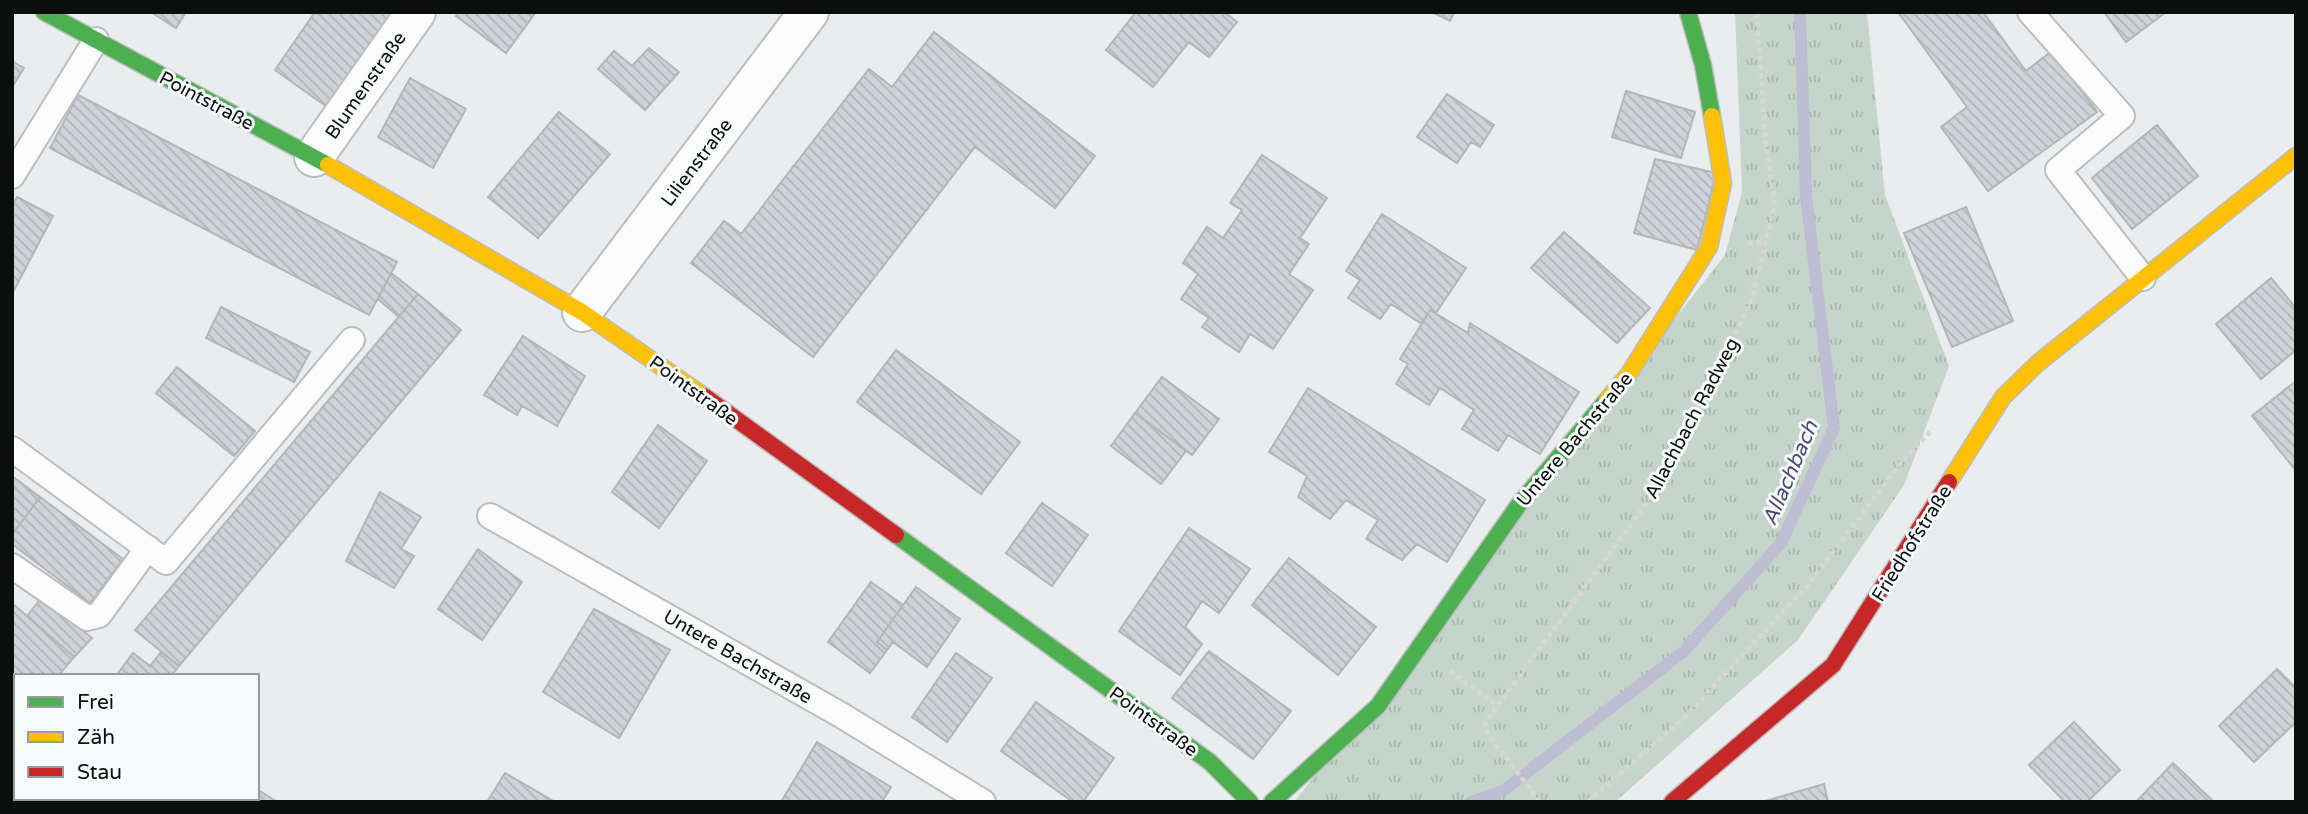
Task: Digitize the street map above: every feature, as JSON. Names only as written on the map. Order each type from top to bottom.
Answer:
[{"type":"street","name":"Pointstraße","points":[[44,12],[314,157],[582,312],[634,346],[1210,762],[1250,802]]},
{"type":"street","name":"Blumenstraße","points":[[314,157],[416,12]]},
{"type":"street","name":"Lilienstraße","points":[[582,312],[809,12]]},
{"type":"street","name":"Untere Bachstraße","points":[[1272,802],[1378,706],[1520,503],[1628,376],[1709,247],[1723,183],[1703,65],[1688,12]]},
{"type":"street","name":"Friedhofstraße","points":[[1672,802],[1833,665],[2003,397],[2038,363],[2296,156]]},
{"type":"lane","points":[[2030,12],[2122,116],[2058,170],[2143,278]]},
{"type":"lane","points":[[12,176],[96,40]]},
{"type":"lane","points":[[12,449],[166,562],[352,340]]},
{"type":"lane","name":"Untere Bachstraße","points":[[490,516],[841,715],[983,802]]},
{"type":"lane","points":[[12,566],[87,618],[99,615],[148,548]]},
{"type":"path","name":"Allachbach Radweg","points":[[1540,801],[1488,734],[1485,723],[1660,485],[1751,302],[1775,204],[1765,137],[1757,12]]},
{"type":"path","points":[[1587,802],[1683,719],[1807,586],[1905,458]]},
{"type":"path","points":[[1419,648],[1497,706]]},
{"type":"green space","points":[[1735,12],[1867,12],[1885,195],[1949,366],[1904,485],[1798,640],[1615,802],[1294,802],[1725,255],[1742,192]]},
{"type":"building","points":[[151,12],[186,12],[176,28]]},
{"type":"building","points":[[315,12],[394,12],[326,106],[275,70]]},
{"type":"building","points":[[459,12],[536,12],[506,53],[456,16]]},
{"type":"building","points":[[1136,12],[1224,12],[1237,22],[1209,57],[1189,42],[1153,87],[1106,50]]},
{"type":"building","points":[[1432,12],[1454,12],[1450,21]]},
{"type":"building","points":[[1898,12],[1983,12],[2026,71],[2052,51],[2097,112],[1988,191],[1941,127],[1967,107]]},
{"type":"building","points":[[2104,12],[2166,12],[2126,42]]},
{"type":"building","points":[[934,32],[1095,156],[1055,208],[975,147],[813,357],[691,263],[724,221],[741,234],[869,69],[892,87]]},
{"type":"building","points":[[649,48],[679,72],[645,110],[598,69],[614,51],[632,66]]},
{"type":"building","points":[[12,61],[24,68],[12,87]]},
{"type":"building","points":[[410,78],[466,109],[433,168],[378,137]]},
{"type":"building","points":[[1626,91],[1695,112],[1681,158],[1612,137]]},
{"type":"building","points":[[1447,94],[1494,125],[1480,147],[1471,142],[1457,163],[1417,137]]},
{"type":"building","points":[[78,95],[397,262],[369,315],[50,148]]},
{"type":"building","points":[[559,112],[610,154],[538,238],[488,197]]},
{"type":"building","points":[[2157,125],[2198,176],[2132,229],[2092,178]]},
{"type":"building","points":[[1262,155],[1327,198],[1300,238],[1309,244],[1289,274],[1313,290],[1273,349],[1250,334],[1239,352],[1202,327],[1209,318],[1181,299],[1198,274],[1183,263],[1207,227],[1223,238],[1242,210],[1230,203]]},
{"type":"building","points":[[1655,159],[1716,173],[1697,250],[1634,233]]},
{"type":"building","points":[[17,197],[53,216],[12,294],[12,206]]},
{"type":"building","points":[[1966,207],[2013,321],[1952,347],[1904,233]]},
{"type":"building","points":[[1382,214],[1466,268],[1436,313],[1430,310],[1422,324],[1391,304],[1380,319],[1348,298],[1360,280],[1346,271]]},
{"type":"building","points":[[1564,232],[1650,308],[1617,343],[1531,268]]},
{"type":"building","points":[[391,273],[418,294],[399,317],[378,299]]},
{"type":"building","points":[[2271,278],[2296,308],[2296,350],[2261,379],[2216,324]]},
{"type":"building","points":[[418,294],[461,330],[179,666],[135,630]]},
{"type":"building","points":[[221,307],[310,352],[294,382],[206,338]]},
{"type":"building","points":[[1430,310],[1468,333],[1470,323],[1579,392],[1540,454],[1508,435],[1498,451],[1462,429],[1474,410],[1440,388],[1429,405],[1396,384],[1408,364],[1400,359]]},
{"type":"building","points":[[523,336],[585,376],[557,426],[522,406],[517,415],[484,395]]},
{"type":"building","points":[[896,350],[1020,442],[981,494],[857,402]]},
{"type":"building","points":[[177,367],[255,431],[234,456],[156,393]]},
{"type":"building","points":[[1162,377],[1219,419],[1192,455],[1135,413]]},
{"type":"building","points":[[2296,381],[2296,471],[2252,416]]},
{"type":"building","points":[[1308,388],[1485,500],[1447,562],[1417,544],[1402,560],[1366,539],[1378,520],[1346,500],[1330,519],[1298,497],[1307,476],[1269,452]]},
{"type":"building","points":[[1135,413],[1186,451],[1161,484],[1111,446]]},
{"type":"building","points":[[658,425],[707,461],[659,528],[612,492]]},
{"type":"building","points":[[12,476],[40,497],[12,535]]},
{"type":"building","points":[[380,492],[421,517],[401,549],[414,556],[394,588],[346,561]]},
{"type":"building","points":[[40,497],[123,559],[90,603],[12,544],[12,535]]},
{"type":"building","points":[[1042,503],[1088,535],[1052,586],[1006,553]]},
{"type":"building","points":[[1189,528],[1250,569],[1219,613],[1202,601],[1185,627],[1202,644],[1180,675],[1119,631]]},
{"type":"building","points":[[478,549],[522,582],[482,640],[438,609]]},
{"type":"building","points":[[1289,558],[1376,627],[1338,675],[1252,605]]},
{"type":"building","points":[[871,582],[903,605],[877,642],[887,650],[870,673],[828,642]]},
{"type":"building","points":[[916,587],[960,619],[927,667],[893,642],[887,650],[877,642]]},
{"type":"building","points":[[42,597],[92,638],[74,657],[27,616]]},
{"type":"building","points":[[12,603],[74,657],[60,674],[14,674],[14,688]]},
{"type":"building","points":[[594,609],[670,650],[619,738],[543,692]]},
{"type":"building","points":[[1209,651],[1291,711],[1253,759],[1172,698]]},
{"type":"building","points":[[161,652],[179,666],[173,674],[117,674],[133,653],[150,666]]},
{"type":"building","points":[[956,653],[992,678],[947,742],[912,717]]},
{"type":"building","points":[[2277,669],[2296,688],[2296,722],[2254,762],[2219,726]]},
{"type":"building","points":[[1036,702],[1114,758],[1083,802],[1073,802],[1001,751]]},
{"type":"building","points":[[12,708],[14,750],[12,751]]},
{"type":"building","points":[[2074,722],[2120,770],[2087,802],[2065,802],[2029,765]]},
{"type":"building","points":[[817,742],[891,787],[882,802],[781,802]]},
{"type":"building","points":[[2173,763],[2214,802],[2136,802]]},
{"type":"building","points":[[505,773],[555,802],[487,802]]},
{"type":"building","points":[[1824,784],[1828,802],[1762,802]]},
{"type":"building","points":[[259,790],[277,802],[112,802],[259,800]]},
{"type":"waterway","name":"Allachbach","points":[[1471,802],[1503,791],[1683,652],[1781,543],[1834,428],[1806,196],[1800,12]]},
{"type":"traffic: fast","points":[[44,12],[328,165]]},
{"type":"traffic: fast","points":[[1688,12],[1703,65],[1712,116]]},
{"type":"traffic: fast","points":[[1272,802],[1378,706],[1520,503],[1607,400]]},
{"type":"traffic: fast","points":[[896,535],[1210,762],[1250,802]]},
{"type":"traffic: slow","points":[[1607,400],[1628,375],[1709,247],[1723,183],[1712,116]]},
{"type":"traffic: slow","points":[[1949,482],[2003,397],[2038,363],[2296,156]]},
{"type":"traffic: slow","points":[[328,165],[582,312],[704,396]]},
{"type":"traffic: jam","points":[[704,396],[896,535]]},
{"type":"traffic: jam","points":[[1672,802],[1833,665],[1949,482]]}]
